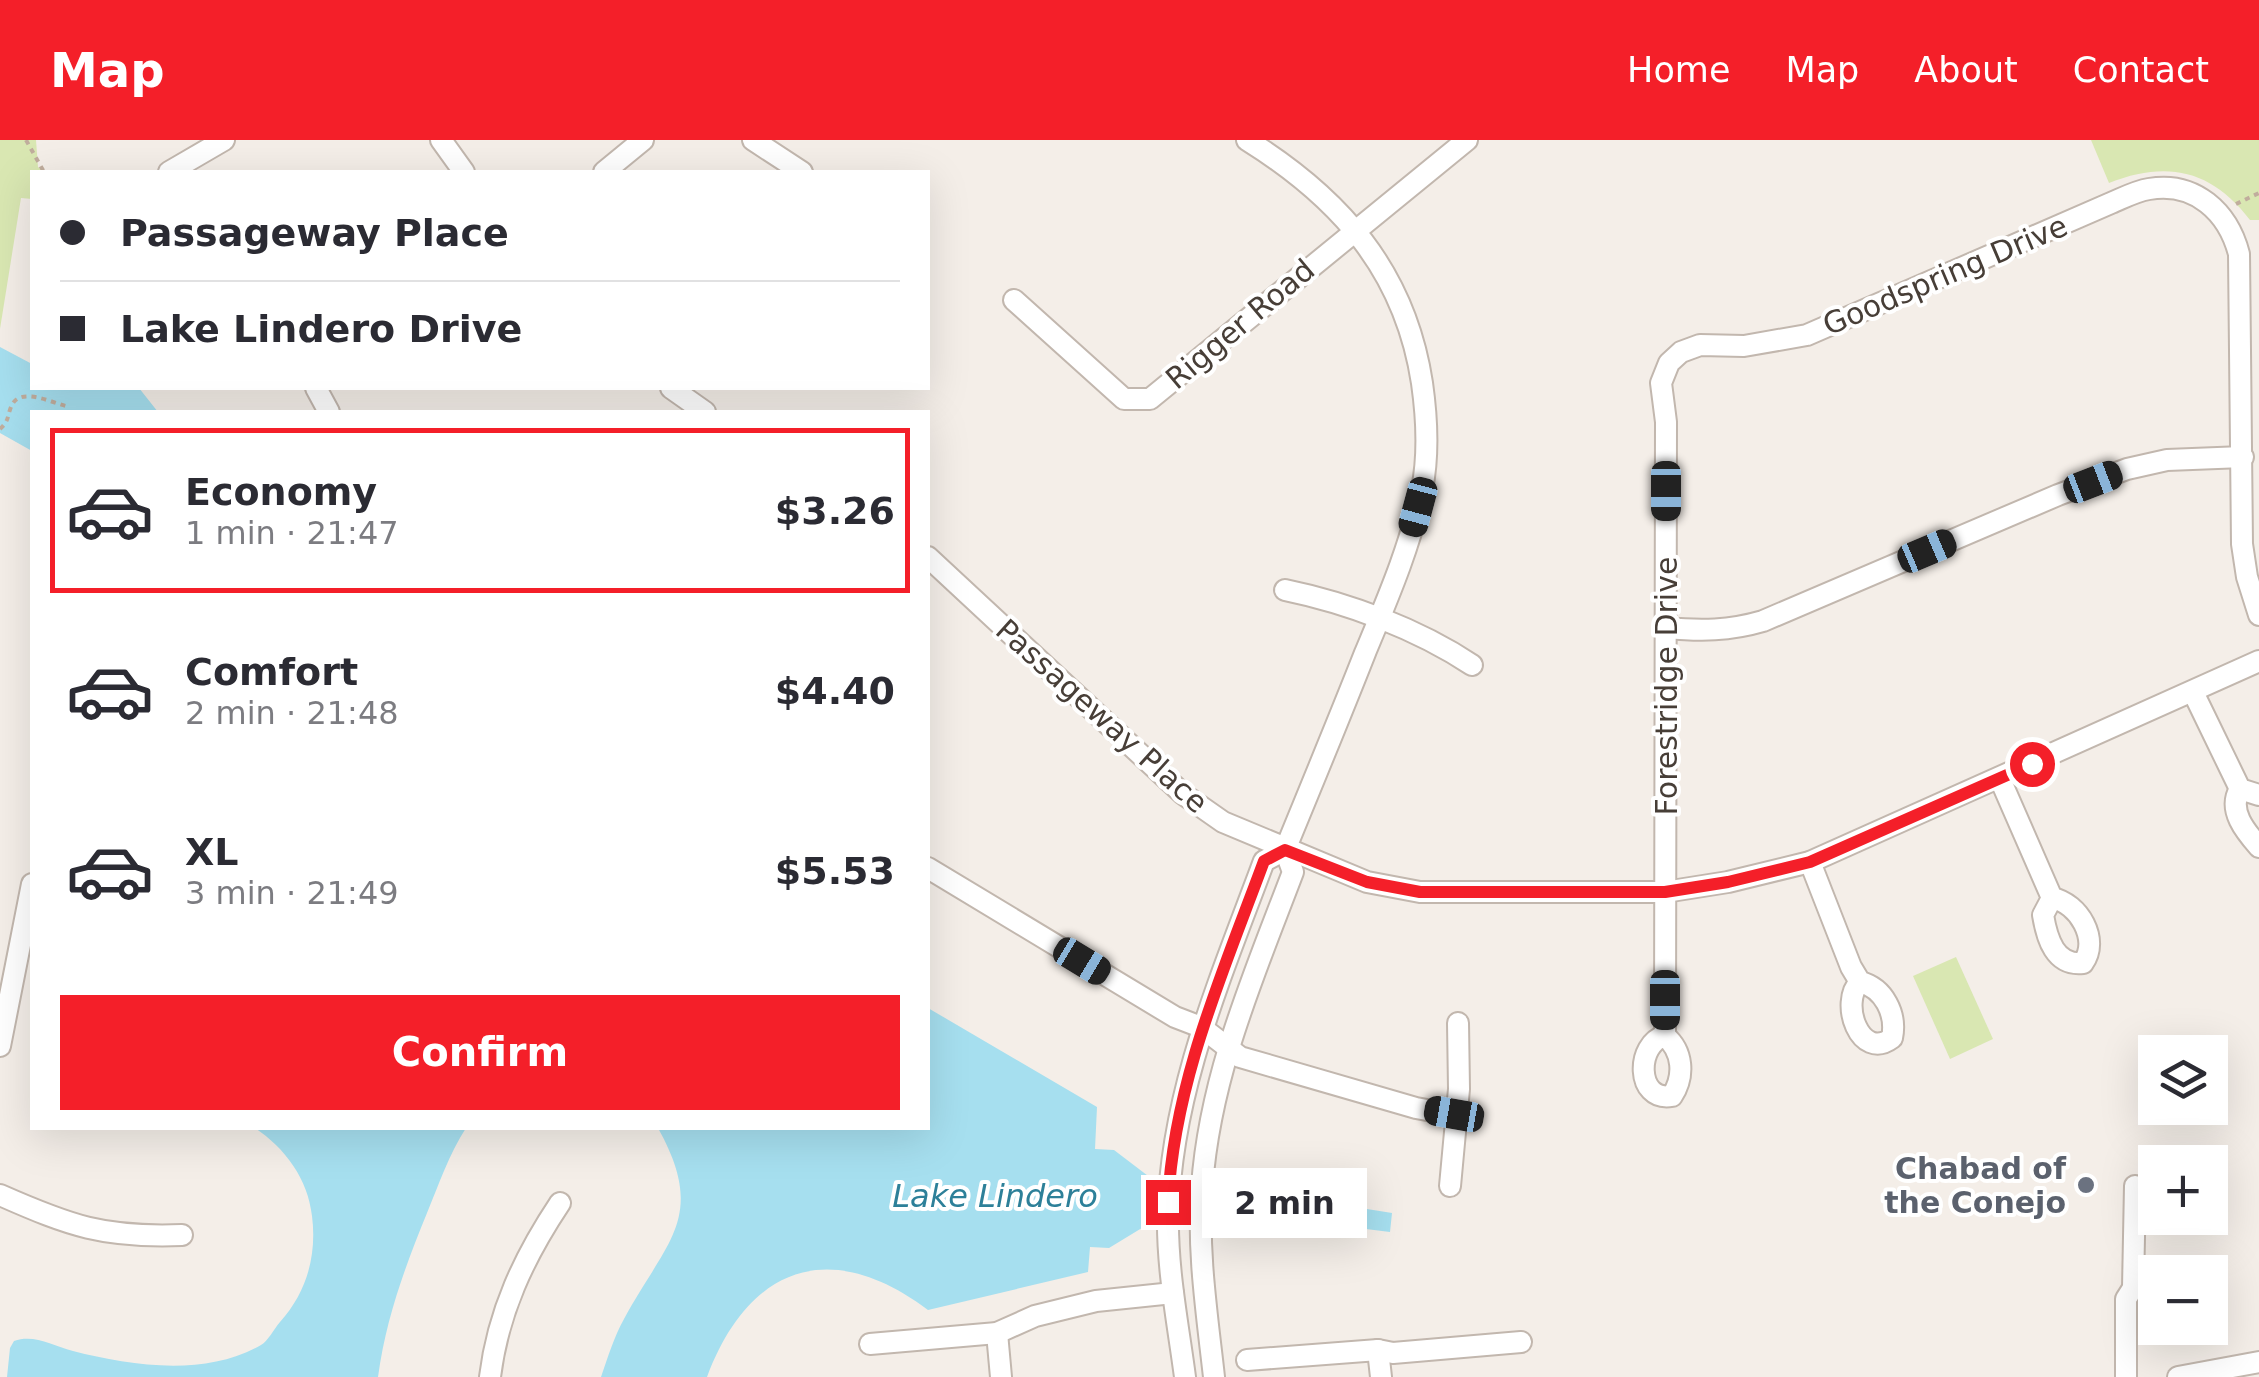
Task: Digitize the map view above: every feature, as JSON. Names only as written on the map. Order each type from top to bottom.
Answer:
[{"type":"street","points":[[442,140],[463,170]]},
{"type":"street","points":[[606,170],[643,140]]},
{"type":"street","points":[[753,140],[799,170]]},
{"type":"street","points":[[1184,1377],[1168,1222],[1170,1181],[1184,1094],[1201,1027],[1264,861],[1285,850],[1379,620],[1412,528],[1423,487],[1427,448],[1418,356],[1405,312],[1379,262],[1313,186],[1247,140]]},
{"type":"street","name":"Rigger Road","points":[[1014,300],[1110,389],[1124,399],[1150,398],[1467,140]]},
{"type":"street","points":[[172,170],[215,146]]},
{"type":"street","name":"Goodspring Drive","points":[[1669,363],[1682,352],[1700,346],[1744,346],[1807,335],[2148,189],[2190,191],[2217,210]]},
{"type":"street","points":[[2217,210],[2235,238],[2239,254],[2242,544],[2259,615]]},
{"type":"street","name":"Forestridge Drive","points":[[1665,1036],[1666,422],[1661,383],[1669,363]]},
{"type":"street","points":[[674,390],[702,410]]},
{"type":"street","points":[[1666,628],[1707,632],[1763,621],[2127,469],[2167,460],[2243,457]]},
{"type":"street","name":"Passageway Place","points":[[930,559],[1183,794],[1224,822],[1367,882],[1420,892],[1665,892],[1810,862],[2259,661]]},
{"type":"street","points":[[1285,590],[1318,597],[1379,620],[1472,665]]},
{"type":"street","points":[[2193,692],[2249,792],[2235,798],[2236,812],[2259,847]]},
{"type":"street","points":[[2000,779],[2052,898]]},
{"type":"street","points":[[1214,1377],[1200,1222],[1202,1183],[1227,1046],[1293,872],[1285,850]]},
{"type":"street","points":[[1810,862],[1850,967],[1860,982]]},
{"type":"street","points":[[930,869],[1175,1016],[1201,1027],[1240,1057],[1416,1108],[1454,1114]]},
{"type":"street","points":[[0,1046],[30,894]]},
{"type":"street","points":[[1450,1186],[1459,1089],[1458,1023]]},
{"type":"street","points":[[2126,1377],[2126,1299],[2133,1288],[2135,1186]]},
{"type":"street","points":[[0,1195],[83,1228],[144,1237],[182,1236]]},
{"type":"street","points":[[490,1377],[494,1348],[512,1288],[534,1242],[560,1203]]},
{"type":"street","points":[[870,1344],[997,1333],[1034,1316],[1096,1301],[1173,1293]]},
{"type":"street","points":[[997,1333],[1001,1377]]},
{"type":"street","points":[[1247,1360],[1522,1342]]},
{"type":"street","points":[[1378,1350],[1381,1377]]},
{"type":"street","points":[[2178,1377],[2259,1362]]},
{"type":"path","points":[[26,140],[43,170]]},
{"type":"path","points":[[2217,210],[2259,193]]},
{"type":"path","points":[[0,429],[8,422],[17,398],[25,396],[66,406]]},
{"type":"green space","points":[[0,140],[36,140],[38,167],[43,170],[30,170],[30,199],[21,198],[0,329]]},
{"type":"green space","points":[[2091,140],[2259,140],[2259,220],[2250,220],[2220,190],[2187,174],[2150,172],[2109,183]]},
{"type":"green space","points":[[1956,957],[1993,1039],[1950,1059],[1913,976]]},
{"type":"water","points":[[0,347],[30,363],[30,390],[141,390],[156,410],[30,410],[30,450],[0,433]]},
{"type":"water","name":"Lake Lindero","points":[[930,1009],[1097,1107],[1095,1149],[1114,1150],[1156,1182],[1217,1185],[1392,1213],[1390,1232],[1215,1210],[1189,1221],[1155,1220],[1109,1248],[1090,1247],[1088,1272],[928,1310],[892,1287],[858,1274],[827,1270],[797,1274],[770,1287],[746,1309],[725,1339],[707,1377],[601,1377],[620,1326],[676,1228],[680,1185],[659,1130],[930,1130]]},
{"type":"water","points":[[257,1130],[465,1130],[404,1273],[378,1377],[7,1377],[10,1348],[14,1341],[22,1339],[119,1361],[168,1366],[217,1362],[266,1341],[303,1286],[311,1259],[313,1231],[306,1189],[276,1145]]},
{"type":"place","name":"Chabad of the Conejo","points":[[2086,1185]]},
{"type":"route","points":[[1168,1202],[1184,1094],[1201,1027],[1264,861],[1285,850],[1367,882],[1420,892],[1665,892],[1810,862],[2032,764]]}]
